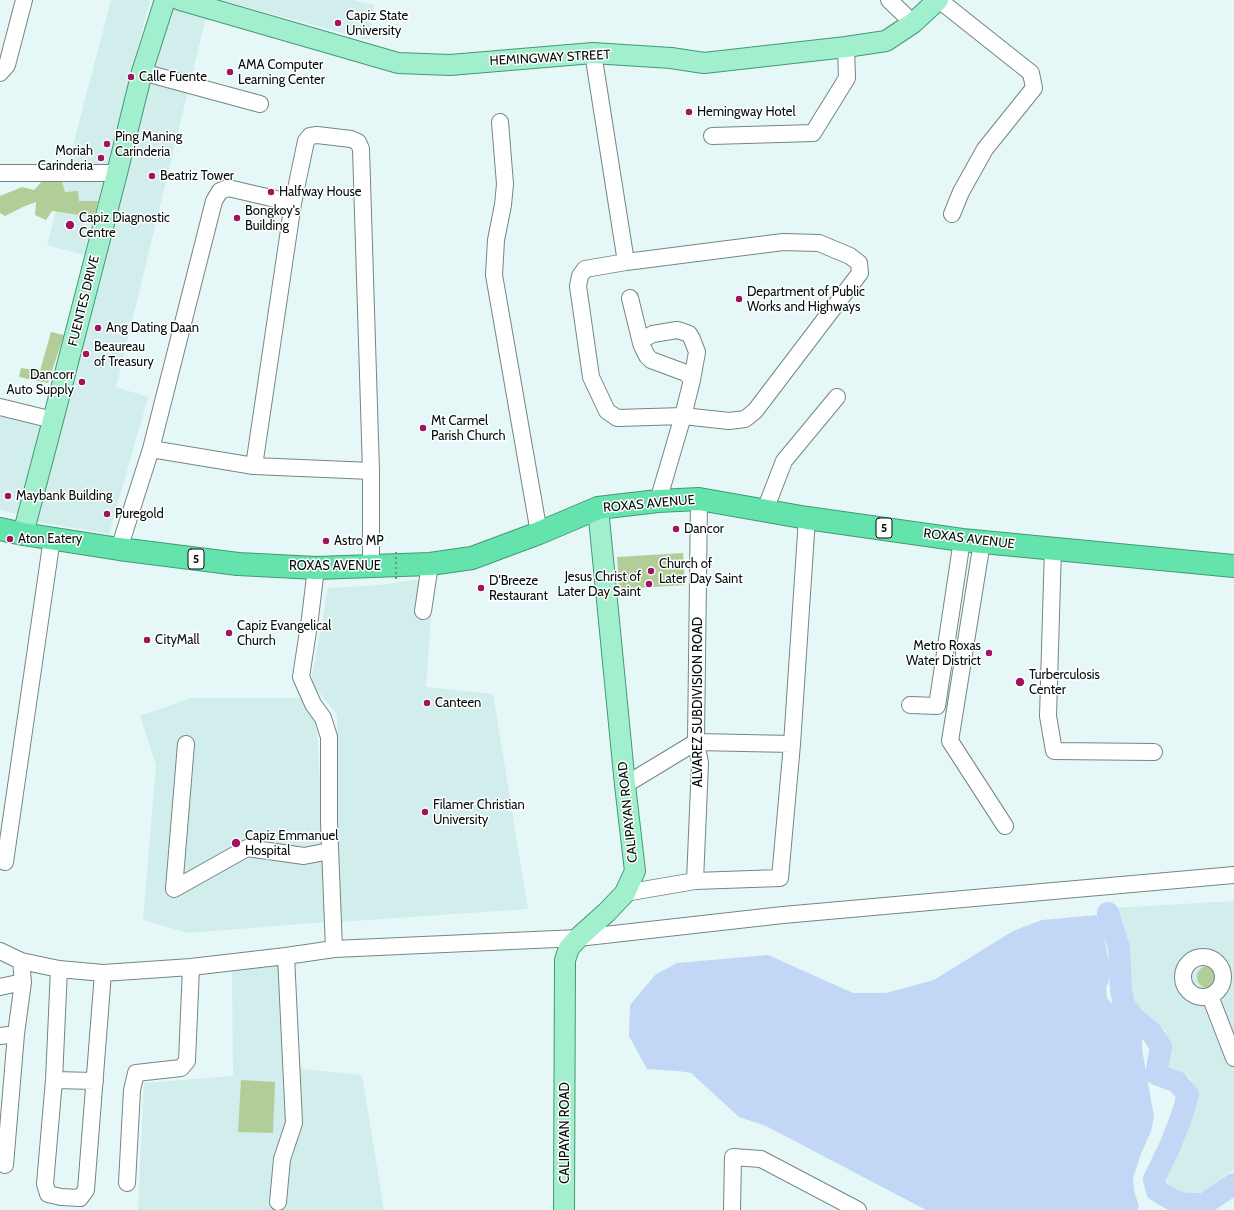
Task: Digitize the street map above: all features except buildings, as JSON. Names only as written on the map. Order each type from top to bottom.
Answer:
[{"type":"highway","name":"ROXAS AVENUE","points":[[0,529],[119,549],[238,564],[316,568],[430,564],[472,558],[540,533],[598,508],[658,501],[699,499],[807,518],[972,541],[1234,566]]},
{"type":"main road","name":"FUENTES DRIVE","points":[[23,534],[142,72],[165,0]]},
{"type":"main road","name":"HEMINGWAY STREET","points":[[180,0],[398,63],[450,65],[593,53],[671,58],[704,63],[846,47],[886,41],[913,23],[938,0]]},
{"type":"main road","name":"CALIPAYAN ROAD","points":[[564,1210],[565,960],[569,948],[625,893],[635,871],[625,785],[598,508]]},
{"type":"street","points":[[0,73],[7,65],[24,0]]},
{"type":"street","points":[[889,0],[913,23]]},
{"type":"street","points":[[938,0],[1031,73],[1034,88],[985,149],[961,192],[952,214]]},
{"type":"street","points":[[712,136],[814,133],[847,78],[846,47]]},
{"type":"street","points":[[593,53],[626,262]]},
{"type":"street","points":[[142,72],[260,104]]},
{"type":"street","points":[[500,122],[505,184],[503,205],[496,240],[494,275],[540,533]]},
{"type":"street","points":[[254,466],[293,203],[306,141],[310,136],[317,135],[352,139],[358,142],[361,148],[371,471],[371,566]]},
{"type":"street","points":[[0,172],[117,173]]},
{"type":"street","points":[[119,549],[151,449],[214,201],[220,191],[228,188],[293,203]]},
{"type":"street","points":[[783,242],[819,243],[850,256],[859,263],[860,273],[755,411],[745,419],[729,421],[683,416],[617,418],[607,411],[591,377],[578,286],[580,276],[585,269],[626,262],[783,242]]},
{"type":"street","points":[[630,298],[644,352],[651,360],[686,373],[692,380]]},
{"type":"street","points":[[641,343],[645,338],[653,334],[677,330],[689,334],[697,352],[683,416],[658,501]]},
{"type":"street","points":[[765,510],[784,461],[837,397]]},
{"type":"street","points":[[0,407],[53,420]]},
{"type":"street","points":[[151,449],[254,466],[371,471]]},
{"type":"street","name":"ALVAREZ SUBDIVISION ROAD","points":[[695,881],[700,763],[696,742],[699,499]]},
{"type":"street","points":[[625,893],[695,881],[780,878],[792,744],[807,518]]},
{"type":"street","points":[[5,862],[5,826],[52,538]]},
{"type":"street","points":[[910,705],[937,706],[972,541]]},
{"type":"street","points":[[972,541],[950,741],[1005,826]]},
{"type":"street","points":[[1053,548],[1048,716],[1054,751],[1154,752]]},
{"type":"street","points":[[423,611],[430,564]]},
{"type":"street","points":[[316,568],[301,677],[313,704],[324,718],[329,737],[329,822],[334,949]]},
{"type":"street","points":[[625,785],[696,742],[792,744]]},
{"type":"street","points":[[186,744],[174,889],[247,848],[304,856],[330,851]]},
{"type":"street","points":[[0,951],[22,961],[59,969],[103,973],[191,967],[334,949],[578,938],[783,914],[1234,875]]},
{"type":"street","points":[[278,1202],[282,1159],[294,1123],[286,956]]},
{"type":"street","points":[[1204,957],[1210,958],[1228,974],[1222,980],[1220,987],[1216,992],[1210,996],[1204,997],[1191,994],[1184,984],[1183,971],[1191,960],[1204,957]]},
{"type":"street","points":[[4,1157],[4,1116],[23,982],[22,961]]},
{"type":"street","points":[[127,1183],[132,1090],[136,1073],[181,1068],[187,1061],[191,967]]},
{"type":"street","points":[[59,969],[54,1080],[45,1184],[48,1194],[61,1197],[80,1198],[86,1190],[103,973]]},
{"type":"street","points":[[0,987],[23,982]]},
{"type":"street","points":[[1210,996],[1234,1058]]},
{"type":"street","points":[[0,1036],[16,1034]]},
{"type":"street","points":[[54,1080],[95,1082]]},
{"type":"street","points":[[732,1210],[733,1157],[761,1159],[838,1206],[858,1210]]},
{"type":"path","points":[[396,552],[396,582]]},
{"type":"shaded area","points":[[111,0],[150,0],[84,255],[47,245]]},
{"type":"shaded area","points":[[167,0],[207,13],[116,387],[148,397],[109,534],[33,521]]},
{"type":"shaded area","name":"Capiz State University","points":[[220,0],[353,0],[374,5],[369,40]]},
{"type":"shaded area","points":[[0,412],[42,422],[18,514],[0,510]]},
{"type":"shaded area","name":"Filamer Christian University","points":[[434,577],[426,687],[493,694],[528,909],[339,922],[337,715],[311,682],[328,588],[380,585]]},
{"type":"shaded area","name":"Capiz Emmanuel Hospital","points":[[191,698],[305,698],[317,726],[327,922],[188,933],[143,920],[156,765],[140,716]]},
{"type":"shaded area","points":[[1234,901],[1234,1169],[1207,1189],[1193,1195],[1169,1188],[1165,1172],[1199,1100],[1190,1077],[1163,1063],[1166,1031],[1132,1004],[1126,958],[1110,908]]},
{"type":"shaded area","points":[[291,963],[294,1068],[362,1075],[384,1210],[138,1210],[144,1083],[233,1076],[232,968]]},
{"type":"green space","points":[[60,175],[65,192],[78,191],[79,201],[98,201],[94,217],[52,211],[46,220],[35,215],[36,202],[5,216],[0,213],[0,196],[22,187],[34,190],[46,177]]},
{"type":"green space","points":[[51,332],[64,335],[48,383],[19,377],[21,368],[40,371]]},
{"type":"green space","name":"Church of Later Day Saint","points":[[683,553],[685,585],[619,589],[617,557]]},
{"type":"green space","points":[[1204,966],[1212,966],[1219,973],[1219,981],[1212,988],[1204,988],[1197,981],[1197,973]]},
{"type":"green space","points":[[241,1080],[275,1082],[273,1133],[238,1132]]},
{"type":"water","points":[[1097,915],[1103,932],[1109,964],[1109,980],[1106,988],[1107,998],[1142,1037],[1142,1049],[1154,1117],[1151,1131],[1133,1178],[1134,1191],[1139,1206],[1137,1210],[926,1210],[766,1126],[739,1117],[691,1073],[647,1069],[629,1036],[630,1005],[655,975],[677,963],[768,955],[853,993],[886,993],[934,980],[1013,931],[1042,920]]},
{"type":"waterway","points":[[1108,913],[1119,948],[1121,990],[1124,1005],[1136,1020],[1152,1033],[1161,1047],[1156,1074],[1177,1082],[1188,1095],[1170,1146],[1154,1179],[1157,1191],[1171,1199],[1185,1204],[1204,1204],[1234,1184]]},
{"type":"place","name":"Capiz State University","points":[[338,23]]},
{"type":"place","name":"AMA Computer Learning Center","points":[[230,72]]},
{"type":"place","name":"Calle Fuente","points":[[131,77]]},
{"type":"place","name":"Hemingway Hotel","points":[[689,112]]},
{"type":"place","name":"Ping Maning Carinderia","points":[[107,144]]},
{"type":"place","name":"Moriah Carinderia","points":[[101,158]]},
{"type":"place","name":"Beatriz Tower","points":[[152,176]]},
{"type":"place","name":"Halfway House","points":[[271,192]]},
{"type":"place","name":"Bongkoy's Building","points":[[237,218]]},
{"type":"place","name":"Capiz Diagnostic Centre","points":[[70,225]]},
{"type":"place","name":"Department of Public Works and Highways","points":[[739,299]]},
{"type":"place","name":"Ang Dating Daan","points":[[98,328]]},
{"type":"place","name":"Beaureau of Treasury","points":[[86,354]]},
{"type":"place","name":"Dancorr Auto Supply","points":[[82,382]]},
{"type":"place","name":"Mt Carmel Parish Church","points":[[423,428]]},
{"type":"place","name":"Maybank Building","points":[[8,496]]},
{"type":"place","name":"Puregold","points":[[107,514]]},
{"type":"place","name":"Dancor","points":[[676,529]]},
{"type":"place","name":"Aton Eatery","points":[[10,539]]},
{"type":"place","name":"Astro MP","points":[[326,541]]},
{"type":"place","name":"Church of Later Day Saint","points":[[651,571]]},
{"type":"place","name":"Jesus Christ of Later Day Saint","points":[[649,584]]},
{"type":"place","name":"D'Breeze Restaurant","points":[[481,588]]},
{"type":"place","name":"Capiz Evangelical Church","points":[[229,633]]},
{"type":"place","name":"CityMall","points":[[147,640]]},
{"type":"place","name":"Metro Roxas Water District","points":[[989,653]]},
{"type":"place","name":"Turberculosis Center","points":[[1020,682]]},
{"type":"place","name":"Canteen","points":[[427,703]]},
{"type":"place","name":"Filamer Christian University","points":[[425,812]]},
{"type":"place","name":"Capiz Emmanuel Hospital","points":[[236,843]]}]
